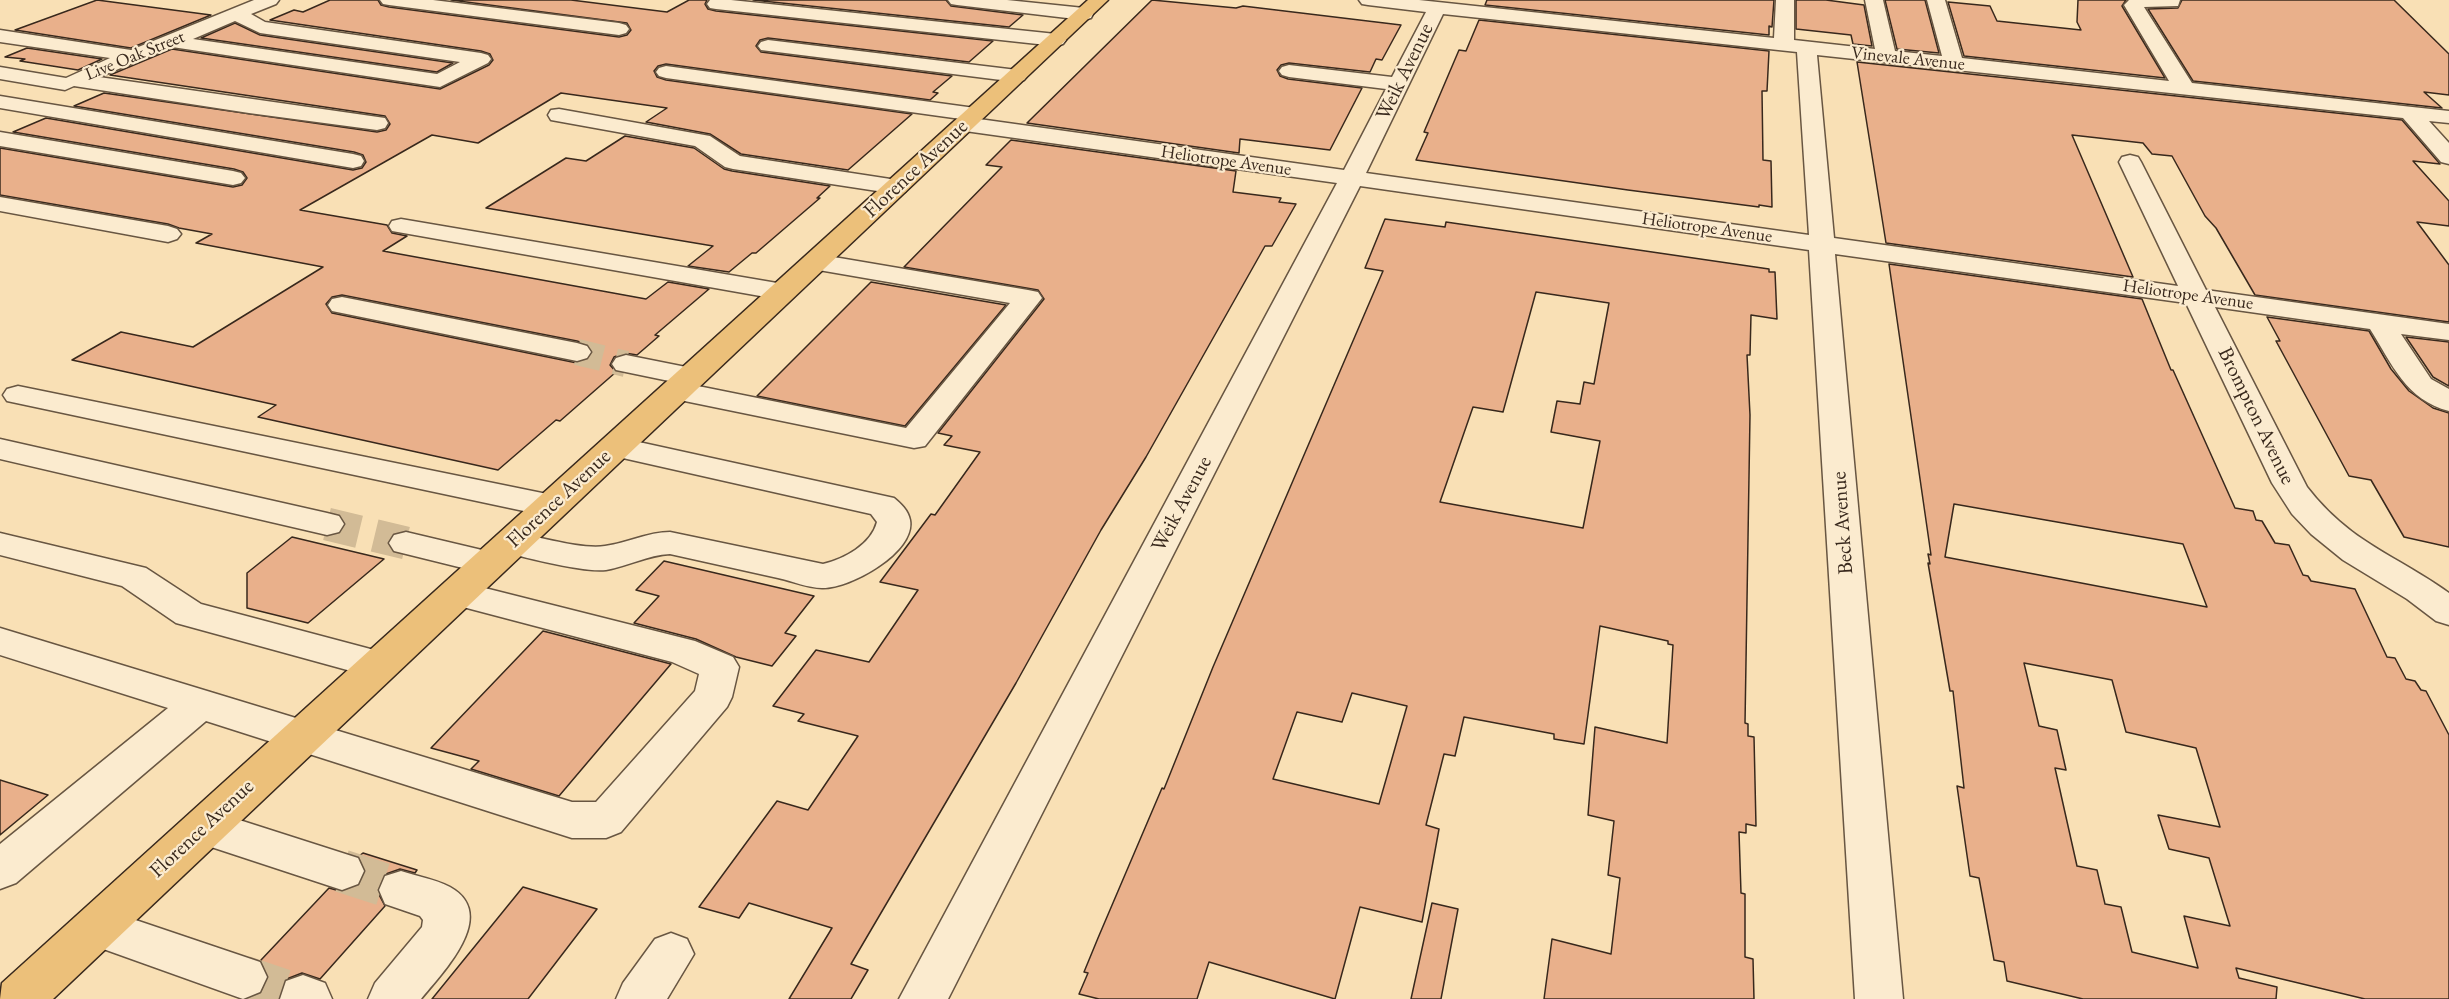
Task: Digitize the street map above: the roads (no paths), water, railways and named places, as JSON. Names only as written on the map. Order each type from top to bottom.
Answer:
[{"type":"main road","name":"Florence Avenue","points":[[19,999],[1092,7]]},
{"type":"street","points":[[217,0],[264,3]]},
{"type":"street","points":[[390,0],[619,29]]},
{"type":"street","points":[[722,0],[716,4],[1056,40]]},
{"type":"street","points":[[957,0],[1092,7]]},
{"type":"street","name":"Vinevale Avenue","points":[[1368,0],[1437,8],[1629,19],[1795,46],[2449,117]]},
{"type":"street","name":"Beck Avenue","points":[[1785,0],[1795,46],[1821,244],[1879,999]]},
{"type":"street","points":[[1874,0],[1886,56]]},
{"type":"street","points":[[1936,0],[1954,64]]},
{"type":"street","points":[[2172,2],[2145,0],[2133,5],[2185,89]]},
{"type":"street","name":"Live Oak Street","points":[[6,106],[264,3]]},
{"type":"street","name":"Weik Avenue","points":[[923,999],[1352,178],[1437,8]]},
{"type":"street","points":[[169,41],[440,81],[481,59],[260,27],[236,14]]},
{"type":"street","points":[[0,36],[133,56]]},
{"type":"street","points":[[768,46],[1017,76]]},
{"type":"street","points":[[1289,71],[1399,84]]},
{"type":"street","name":"Heliotrope Avenue","points":[[666,72],[1352,178],[2449,332]]},
{"type":"street","points":[[0,73],[377,123]]},
{"type":"street","points":[[6,106],[353,161]]},
{"type":"street","points":[[2410,113],[2449,157]]},
{"type":"street","points":[[559,115],[702,141],[733,162],[897,187]]},
{"type":"street","points":[[0,139],[233,178]]},
{"type":"street","name":"Brompton Avenue","points":[[2130,162],[2288,483],[2304,509],[2334,538],[2367,560],[2408,582],[2449,612]]},
{"type":"street","points":[[0,204],[168,234]]},
{"type":"street","points":[[401,226],[783,292]]},
{"type":"street","points":[[626,363],[684,384],[914,439],[1028,298],[816,262]]},
{"type":"street","points":[[342,305],[577,352]]},
{"type":"street","points":[[2379,322],[2420,386],[2449,402]]},
{"type":"street","points":[[18,395],[552,506]]},
{"type":"street","points":[[406,543],[501,553],[607,559],[655,543],[670,543],[823,576],[846,571],[869,558],[893,530],[895,518],[892,511],[882,506],[616,447]]},
{"type":"street","points":[[0,449],[327,524]]},
{"type":"street","points":[[0,544],[134,577],[189,614],[380,665]]},
{"type":"street","points":[[1,642],[572,820],[606,820],[713,697],[720,667],[682,651],[457,593]]},
{"type":"street","points":[[0,870],[201,703]]},
{"type":"street","points":[[205,827],[342,871]]},
{"type":"street","points":[[392,999],[444,935],[447,914],[435,901],[400,890]]},
{"type":"street","points":[[97,927],[243,977]]},
{"type":"street","points":[[640,999],[671,954]]},
{"type":"tunnel","points":[[577,352],[626,364]]},
{"type":"tunnel","points":[[327,524],[406,543]]},
{"type":"tunnel","points":[[342,871],[401,890]]},
{"type":"tunnel","points":[[243,977],[303,997]]}]
